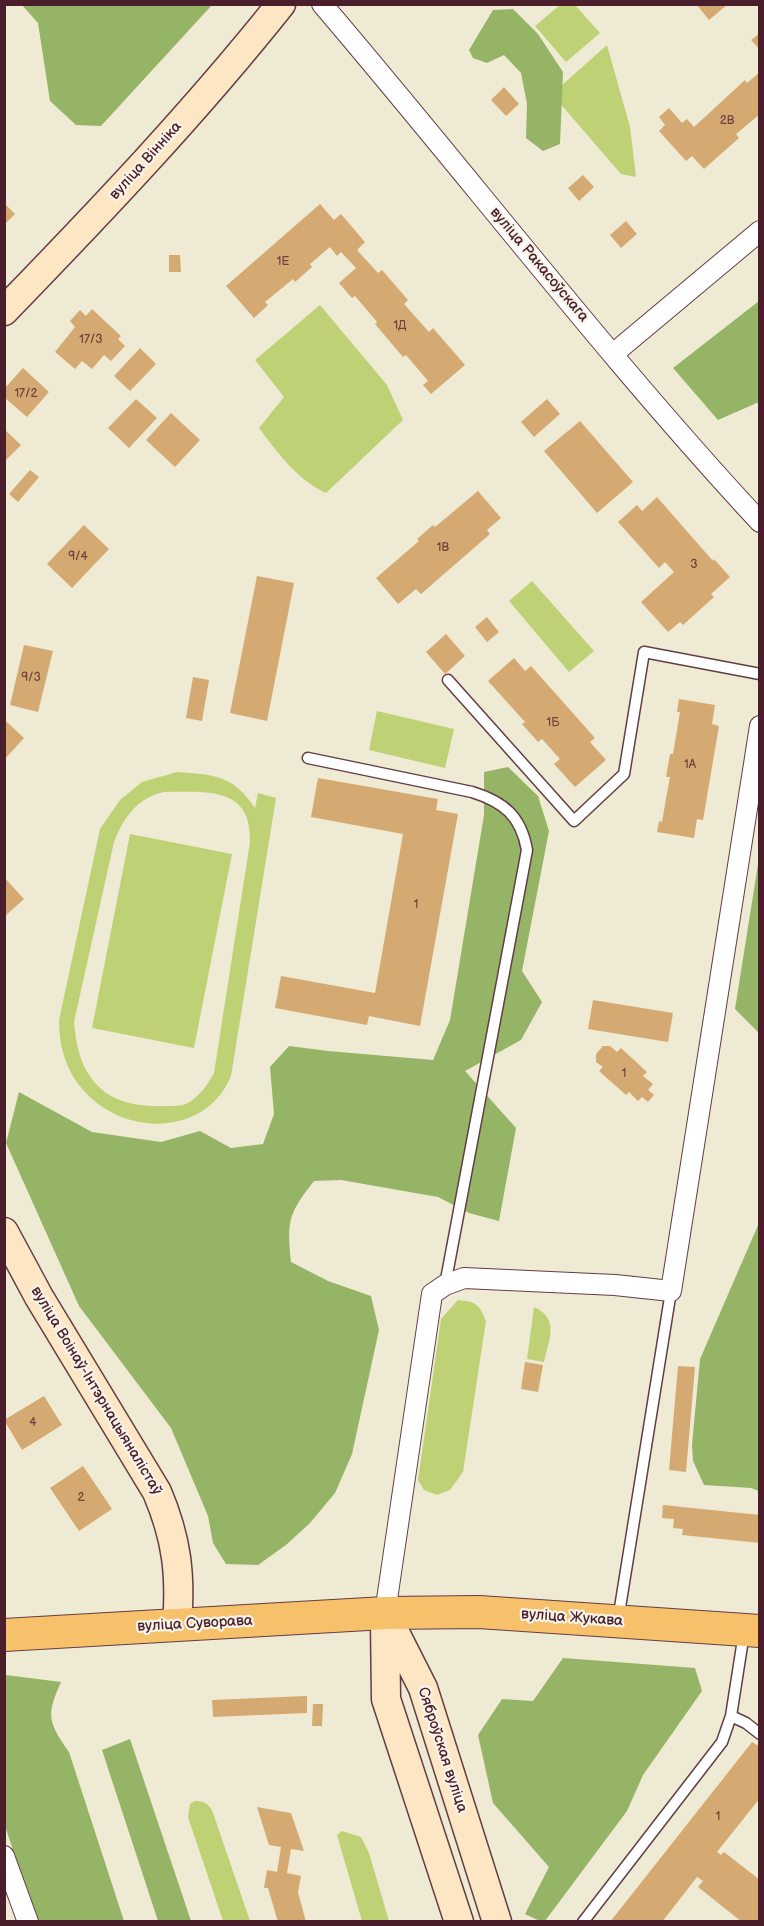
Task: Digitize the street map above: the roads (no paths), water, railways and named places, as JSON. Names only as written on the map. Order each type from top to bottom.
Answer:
[{"type":"main road","name":"вуліца Жукава","points":[[385,1613],[479,1612],[752,1631]]},
{"type":"main road","name":"вуліца Суворава","points":[[4,1635],[385,1613]]},
{"type":"street","name":"вуліца Вінніка","points":[[4,311],[95,218],[190,112],[281,4]]},
{"type":"street","name":"вуліца Ракасоўскага","points":[[322,4],[613,354],[759,522]]},
{"type":"street","points":[[613,354],[759,231]]},
{"type":"street","points":[[459,1922],[386,1699],[385,1613],[432,1294],[445,1285],[464,1278],[615,1285],[671,1291],[759,726]]},
{"type":"street","name":"вуліца Воінаў-Інтэрнацыяналістаў","points":[[4,1232],[45,1307],[157,1492],[169,1521],[176,1551],[179,1593],[177,1626]]},
{"type":"street","name":"Сяброўская вуліца","points":[[385,1613],[423,1688],[497,1922]]},
{"type":"street","points":[[4,1856],[28,1922]]},
{"type":"lane","points":[[448,680],[574,821],[624,774],[644,652],[759,674]]},
{"type":"lane","points":[[308,758],[492,798],[516,818],[524,832],[527,850],[445,1285]]},
{"type":"lane","points":[[618,1621],[671,1291]]},
{"type":"lane","points":[[583,1922],[722,1742],[752,1631]]},
{"type":"lane","points":[[730,1716],[746,1723],[759,1734]]}]
